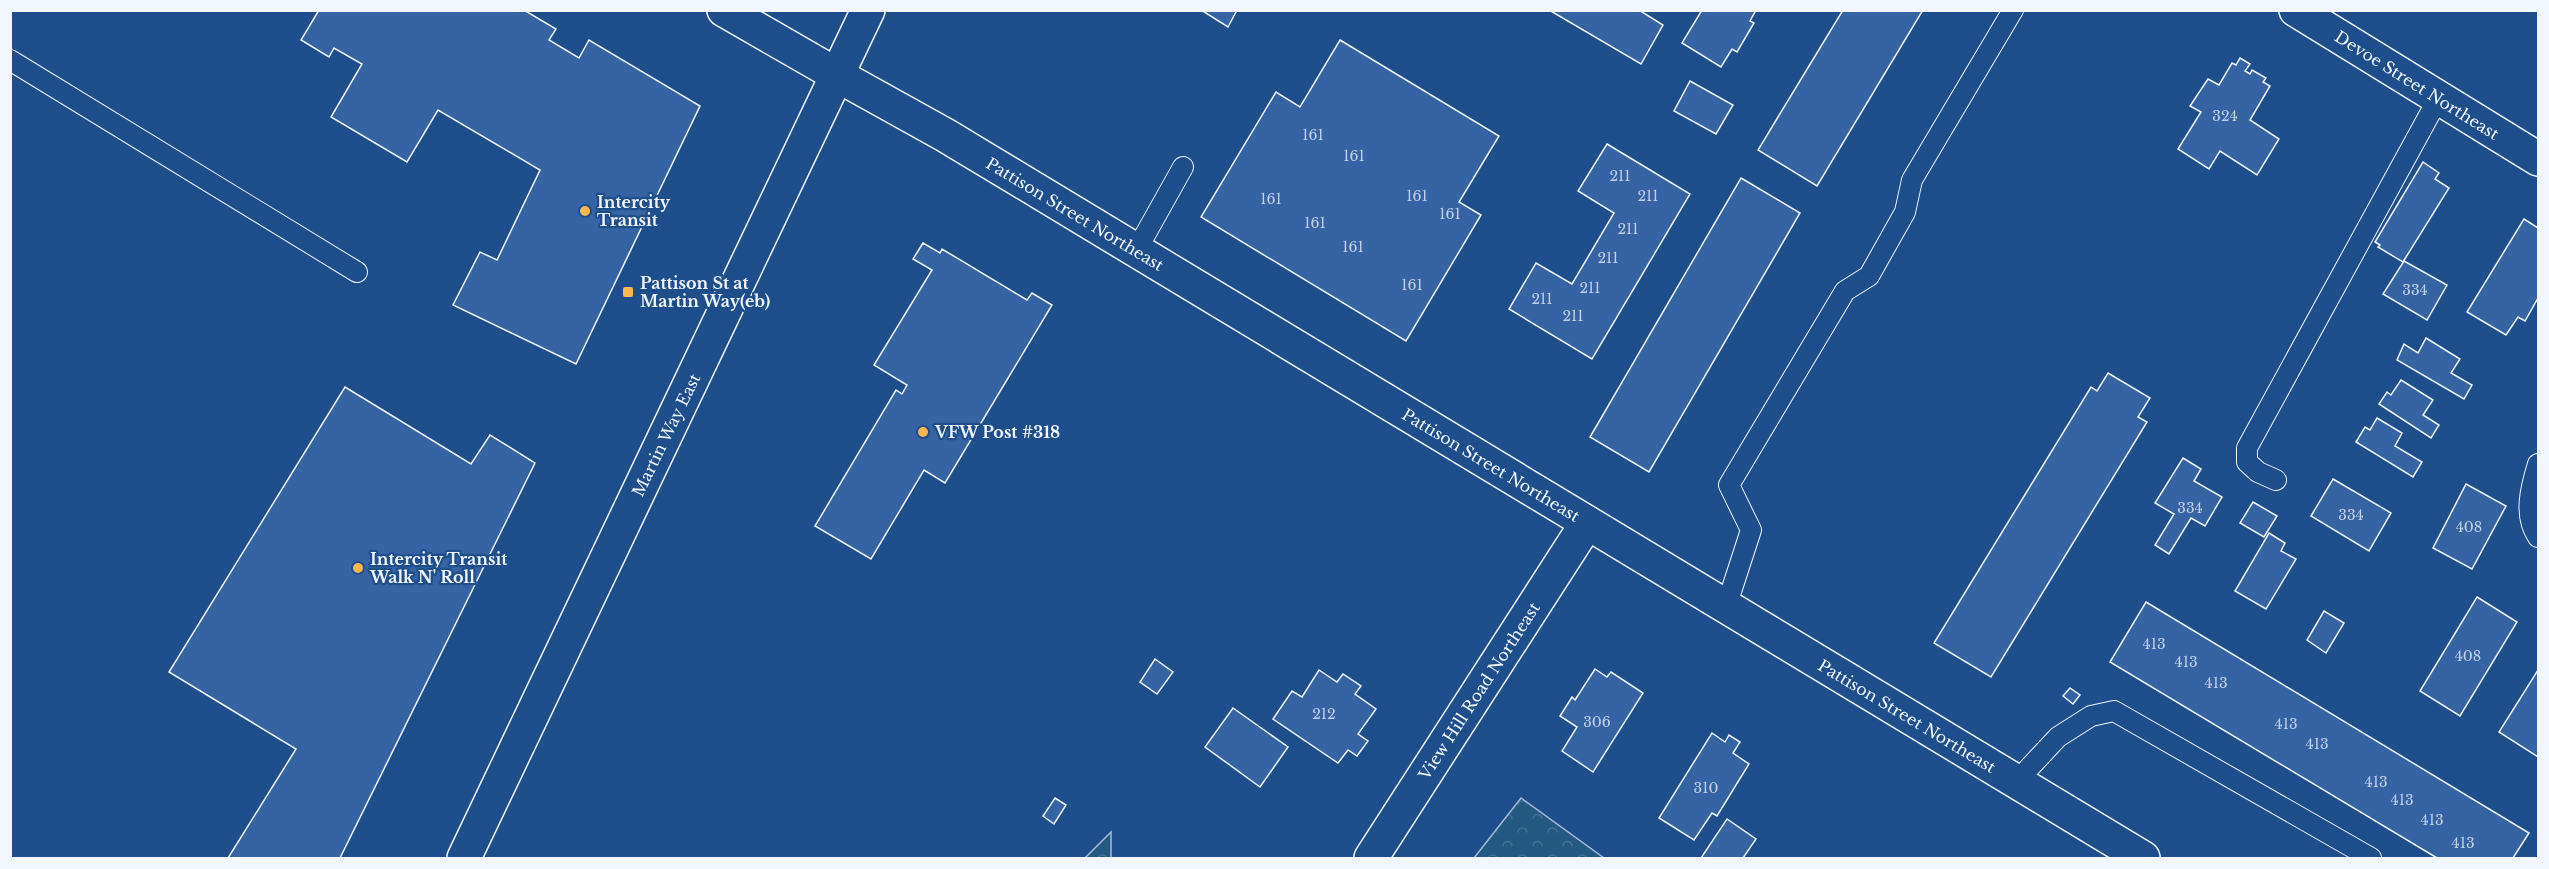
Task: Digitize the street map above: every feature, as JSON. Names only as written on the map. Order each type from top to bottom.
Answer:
[{"type":"street","name":"Pattison Street Northeast","points":[[724,10],[945,135],[2143,858]]},
{"type":"street","name":"Martin Way East","points":[[464,858],[868,10]]},
{"type":"street","name":"Devoe Street Northeast","points":[[2296,10],[2538,159]]},
{"type":"street","name":"View Hill Road Northeast","points":[[1371,858],[1587,523]]},
{"type":"lane","points":[[1726,607],[1751,530],[1729,485],[1845,291],[1869,276],[1905,212],[1912,180],[2013,10]]},
{"type":"lane","points":[[10,60],[357,272]]},
{"type":"lane","points":[[2276,480],[2258,472],[2247,462],[2247,448],[2438,99]]},
{"type":"lane","points":[[1136,251],[1184,167]]},
{"type":"lane","points":[[2538,464],[2532,484],[2529,510],[2534,531],[2538,537]]},
{"type":"lane","points":[[2016,782],[2058,737],[2091,716],[2114,711],[2372,858]]},
{"type":"green space","points":[[1521,798],[1604,858],[1474,858]]},
{"type":"green space","points":[[1111,832],[1111,858],[1085,858]]},
{"type":"building","name":"Intercity Transit","points":[[319,10],[524,10],[556,29],[549,40],[579,58],[589,40],[700,106],[576,364],[453,305],[480,252],[497,260],[540,170],[438,110],[407,162],[331,117],[362,64],[334,48],[329,57],[301,40]]},
{"type":"building","points":[[1201,10],[1237,10],[1228,27]]},
{"type":"building","points":[[1549,10],[1639,10],[1663,25],[1641,64]]},
{"type":"building","points":[[1702,10],[1756,10],[1750,21],[1754,23],[1737,52],[1732,49],[1721,67],[1682,43]]},
{"type":"building","points":[[1843,10],[1923,10],[1817,186],[1758,150]]},
{"type":"building","points":[[1340,40],[1499,136],[1459,202],[1481,215],[1406,341],[1201,217],[1276,92],[1300,107]]},
{"type":"building","points":[[2240,58],[2250,64],[2245,71],[2250,74],[2252,70],[2266,78],[2263,82],[2270,86],[2250,120],[2279,139],[2257,175],[2220,151],[2209,169],[2178,149],[2201,112],[2190,106],[2208,79],[2219,85],[2232,63],[2236,65]]},
{"type":"building","points":[[1690,81],[1733,105],[1716,134],[1674,111]]},
{"type":"building","points":[[1607,144],[1690,194],[1592,359],[1509,309],[1536,263],[1572,284],[1614,213],[1578,191]]},
{"type":"building","points":[[2423,162],[2439,173],[2435,179],[2449,188],[2403,262],[2378,247],[2380,245],[2375,242]]},
{"type":"building","points":[[1741,178],[1800,213],[1649,472],[1590,437]]},
{"type":"building","points":[[2524,219],[2538,228],[2538,298],[2525,321],[2518,317],[2506,335],[2467,312]]},
{"type":"building","name":"VFW Post #318","points":[[923,243],[940,253],[942,249],[1027,300],[1032,293],[1052,305],[945,483],[924,470],[871,559],[815,526],[896,390],[902,394],[907,385],[874,365],[932,270],[913,259]]},
{"type":"building","points":[[2404,261],[2447,285],[2427,320],[2383,294]]},
{"type":"building","points":[[2426,338],[2460,359],[2451,373],[2472,385],[2464,399],[2397,360],[2404,344],[2418,353]]},
{"type":"building","points":[[2108,373],[2150,398],[2138,417],[2147,422],[1991,677],[1934,643],[2091,387],[2097,391]]},
{"type":"building","points":[[2401,380],[2433,400],[2423,415],[2439,425],[2431,438],[2379,404],[2387,392],[2391,395]]},
{"type":"building","name":"Intercity Transit Walk N' Roll","points":[[345,387],[471,464],[490,435],[535,463],[340,858],[228,858],[296,749],[169,672]]},
{"type":"building","points":[[2377,418],[2402,433],[2395,446],[2422,462],[2413,477],[2356,442],[2365,427],[2370,430]]},
{"type":"building","points":[[2183,458],[2201,469],[2194,481],[2222,497],[2205,526],[2191,518],[2169,554],[2155,545],[2174,514],[2155,503]]},
{"type":"building","points":[[2333,479],[2391,513],[2369,551],[2311,516]]},
{"type":"building","points":[[2466,484],[2506,506],[2472,569],[2433,548]]},
{"type":"building","points":[[2253,502],[2277,516],[2264,537],[2240,523]]},
{"type":"building","points":[[2269,533],[2285,543],[2281,551],[2296,559],[2266,609],[2235,591]]},
{"type":"building","points":[[2477,597],[2517,622],[2460,716],[2420,691]]},
{"type":"building","points":[[2146,602],[2529,833],[2513,858],[2437,858],[2110,662]]},
{"type":"building","points":[[2324,611],[2344,623],[2326,653],[2307,640]]},
{"type":"building","points":[[1155,659],[1173,672],[1157,694],[1140,682]]},
{"type":"building","points":[[1595,669],[1607,677],[1611,672],[1643,693],[1593,772],[1562,751],[1577,727],[1560,716],[1572,697],[1575,700]]},
{"type":"building","points":[[1319,670],[1337,682],[1343,674],[1361,686],[1355,694],[1376,709],[1358,734],[1368,741],[1357,756],[1348,750],[1338,763],[1273,719],[1292,691],[1302,697]]},
{"type":"building","points":[[2538,670],[2538,757],[2499,732]]},
{"type":"building","points":[[2070,688],[2080,695],[2073,704],[2063,696]]},
{"type":"building","points":[[1233,708],[1288,747],[1260,787],[1205,747]]},
{"type":"building","points":[[1712,733],[1725,742],[1729,735],[1740,742],[1733,753],[1749,764],[1717,816],[1712,813],[1694,840],[1659,818]]},
{"type":"building","points":[[1055,798],[1066,805],[1054,824],[1043,816]]},
{"type":"building","points":[[1727,819],[1756,839],[1743,858],[1701,858]]},
{"type":"place","name":"Intercity Transit","points":[[585,211]]},
{"type":"place","name":"Pattison St at Martin Way(eb)","points":[[628,292]]},
{"type":"place","name":"VFW Post #318","points":[[923,432]]},
{"type":"place","name":"Intercity Transit Walk N' Roll","points":[[358,568]]}]
